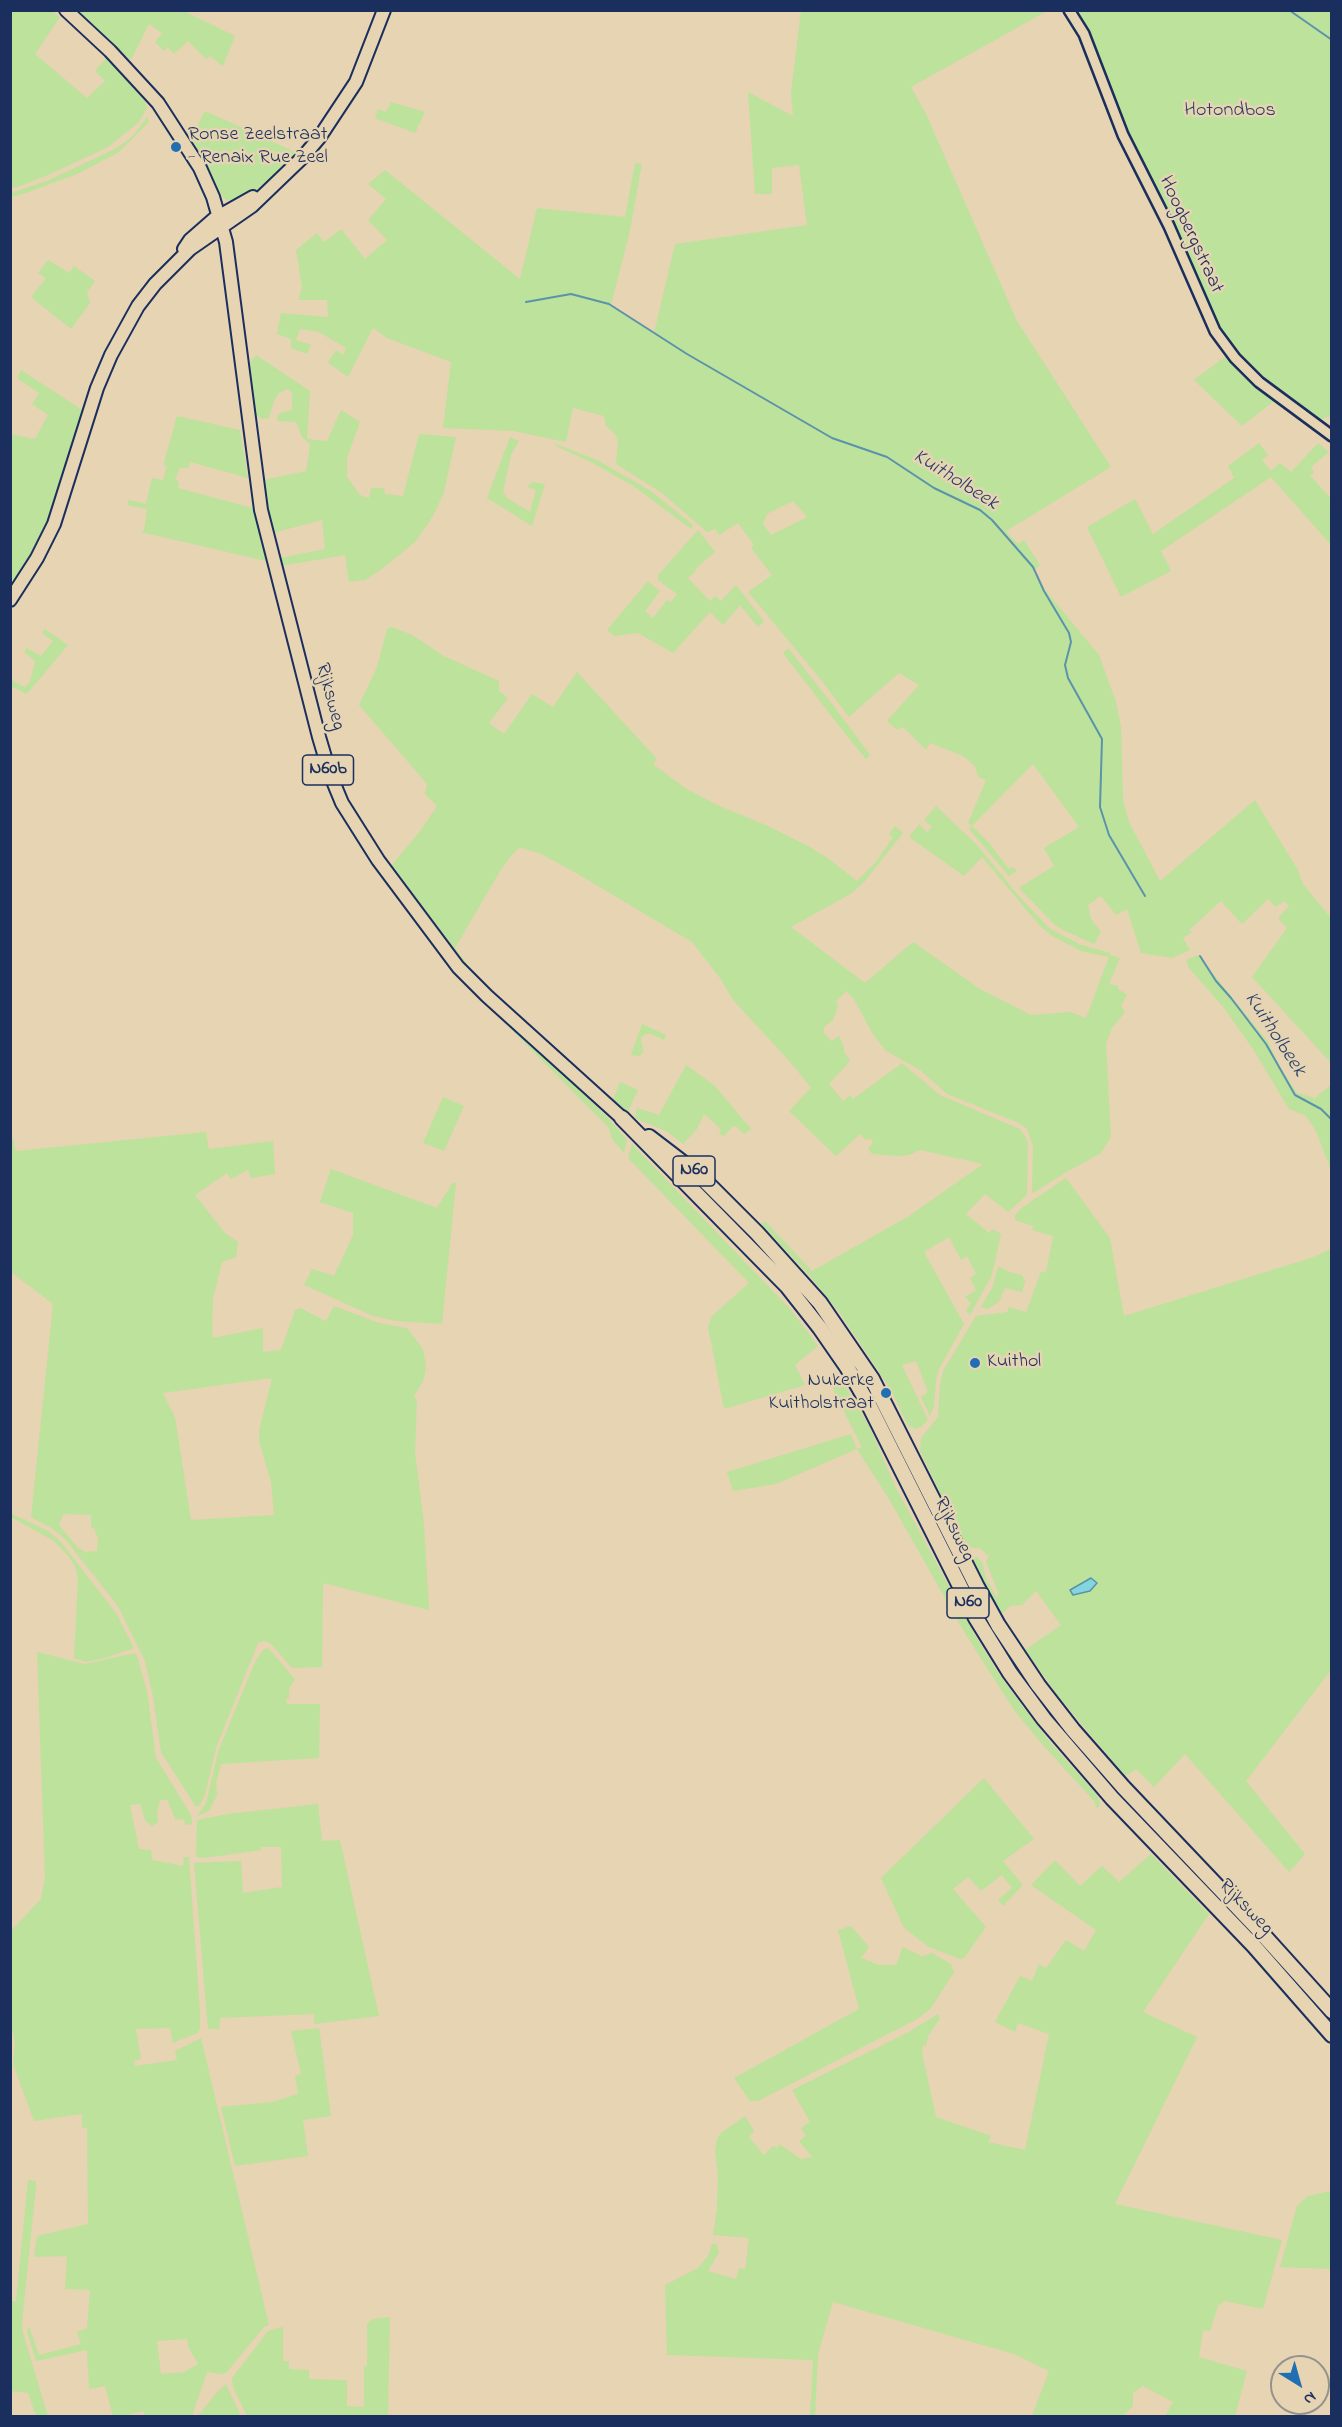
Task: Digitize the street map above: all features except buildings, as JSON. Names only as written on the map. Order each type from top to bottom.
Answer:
[{"type":"highway","name":"Rijksweg","points":[[622,1118],[700,1176],[765,1241],[820,1303],[872,1380],[976,1586],[1017,1655],[1046,1696],[1123,1787],[1332,2011]]},
{"type":"highway","name":"Rijksweg","points":[[622,1118],[787,1286],[820,1328],[847,1367],[869,1405],[976,1618],[1010,1673],[1044,1719],[1112,1798],[1254,1946],[1332,2035]]},
{"type":"main road","name":"N60b","points":[[66,10],[110,51],[158,103],[200,168],[218,216]]},
{"type":"main road","points":[[10,600],[37,558],[54,524],[88,413],[111,355],[138,306],[190,249],[252,206],[303,157],[346,100],[369,51],[384,10]]},
{"type":"main road","points":[[174,264],[190,240],[218,216],[272,186]]},
{"type":"main road","name":"Rijksweg","points":[[218,216],[226,242],[234,295],[261,510],[319,737],[338,795],[352,822],[378,860],[458,967],[622,1118]]},
{"type":"street","name":"Hoogbergstraat","points":[[1069,10],[1084,34],[1123,135],[1169,226],[1215,331],[1235,358],[1259,382],[1332,436]]},
{"type":"green space","points":[[10,11],[52,11],[60,17],[35,54],[87,98],[105,81],[95,71],[106,58],[145,101],[147,108],[138,123],[108,147],[48,175],[11,188]]},
{"type":"green space","points":[[75,11],[184,11],[235,36],[223,66],[210,56],[206,59],[188,41],[174,54],[168,47],[164,51],[155,42],[162,33],[149,24],[131,60]]},
{"type":"green space","points":[[801,11],[1047,11],[911,87],[926,114],[1017,321],[1111,467],[1006,531],[1018,544],[1024,540],[1040,565],[1033,571],[1040,584],[1099,655],[1116,702],[1121,727],[1123,800],[1129,822],[1160,881],[1255,800],[1298,870],[1303,884],[1331,918],[1331,1063],[1252,977],[1287,928],[1278,918],[1289,906],[1284,901],[1276,907],[1268,899],[1242,924],[1221,901],[1189,930],[1192,932],[1183,938],[1190,950],[1172,958],[1141,953],[1127,909],[1116,915],[1101,896],[1088,905],[1091,919],[1101,932],[1094,944],[1054,924],[1019,888],[1054,866],[1044,848],[1079,827],[1033,764],[972,826],[968,823],[986,780],[978,777],[975,766],[963,756],[930,743],[926,750],[903,727],[897,730],[887,721],[919,685],[899,673],[849,717],[748,592],[772,575],[751,548],[754,545],[738,523],[719,535],[715,529],[707,532],[662,493],[616,464],[618,441],[615,434],[606,426],[604,416],[573,408],[566,442],[513,431],[443,428],[451,362],[387,338],[373,328],[348,377],[328,363],[336,350],[343,355],[346,348],[319,332],[300,329],[296,340],[311,345],[307,354],[291,348],[291,339],[277,334],[281,313],[328,317],[327,300],[298,300],[302,288],[296,250],[317,233],[324,242],[341,229],[365,259],[387,240],[368,220],[386,199],[368,184],[385,170],[520,279],[537,208],[625,217],[635,163],[642,164],[629,235],[611,305],[654,333],[675,244],[807,225],[799,165],[772,168],[772,194],[755,194],[748,92],[793,116],[791,92]],"holes":[[[793,501],[807,517],[771,535],[763,524],[767,514]]]},
{"type":"green space","name":"Hotondbos","points":[[1072,11],[1331,11],[1331,416],[1317,421],[1263,381],[1227,342]]},
{"type":"green space","points":[[391,102],[425,112],[415,133],[375,118],[378,109],[386,112]]},
{"type":"green space","points":[[205,111],[299,153],[257,190],[233,201],[226,200],[219,193],[191,137]]},
{"type":"green space","points":[[147,117],[149,122],[119,152],[77,174],[11,197],[11,193],[49,180],[117,148],[133,136]]},
{"type":"green space","points":[[48,260],[69,273],[74,266],[95,281],[87,292],[90,303],[71,329],[31,297],[46,278],[38,273]]},
{"type":"green space","points":[[256,355],[310,391],[307,439],[327,441],[341,410],[360,422],[347,458],[347,477],[360,495],[369,498],[371,488],[384,488],[385,494],[403,496],[419,434],[456,437],[444,492],[433,516],[416,541],[365,580],[349,582],[345,555],[281,566],[280,558],[325,549],[322,520],[273,533],[263,480],[306,471],[310,447],[302,437],[296,422],[277,421],[280,413],[292,410],[292,393],[288,389],[279,393],[269,418],[263,419],[255,415],[248,365]]},
{"type":"green space","points":[[1226,356],[1244,377],[1274,401],[1242,426],[1194,380]]},
{"type":"green space","points":[[21,370],[84,411],[52,514],[38,548],[10,589],[10,434],[35,439],[48,415],[32,404],[39,393],[17,378]]},
{"type":"green space","points":[[177,416],[240,430],[248,478],[190,462],[189,468],[180,468],[175,479],[179,482],[178,488],[253,508],[266,561],[141,532],[144,530],[147,509],[127,505],[129,500],[146,504],[152,478],[163,480],[167,466],[164,465],[166,455]]},
{"type":"green space","points":[[510,437],[519,441],[511,455],[503,492],[507,498],[530,512],[536,490],[527,487],[533,482],[545,484],[532,526],[487,498]]},
{"type":"green space","points":[[1259,443],[1268,455],[1262,460],[1271,471],[1280,463],[1291,472],[1318,443],[1329,452],[1311,467],[1314,472],[1310,475],[1331,499],[1331,545],[1271,477],[1161,551],[1171,571],[1121,597],[1087,527],[1135,499],[1153,534],[1234,478],[1228,466]]},
{"type":"green space","points":[[556,444],[597,460],[651,491],[693,525],[691,529],[635,487]]},
{"type":"green space","points":[[698,530],[715,552],[688,578],[710,601],[715,596],[721,601],[736,585],[764,621],[758,627],[740,605],[723,625],[710,612],[673,653],[638,633],[615,636],[607,630],[648,581],[660,591],[645,611],[653,618],[667,600],[671,602],[677,594],[658,580],[658,575]]},
{"type":"green space","points":[[392,627],[412,635],[444,656],[499,681],[499,691],[508,698],[489,723],[504,734],[532,694],[553,707],[577,672],[657,759],[653,764],[685,788],[808,846],[857,881],[876,862],[893,837],[889,834],[895,826],[903,833],[865,881],[852,893],[791,927],[865,983],[913,942],[980,989],[1031,1015],[1071,1012],[1086,1018],[1109,957],[1081,951],[1054,937],[1040,926],[982,857],[964,876],[909,837],[919,824],[927,832],[932,827],[924,820],[936,806],[977,845],[1017,894],[1049,928],[1079,944],[1120,958],[1109,983],[1117,985],[1119,990],[1127,994],[1121,1006],[1125,1012],[1112,1028],[1106,1044],[1111,1137],[1101,1153],[1032,1193],[1033,1147],[1027,1129],[1019,1123],[947,1094],[920,1070],[886,1051],[872,1033],[854,999],[846,991],[836,1002],[838,1007],[833,1020],[824,1027],[824,1033],[831,1041],[839,1036],[844,1052],[850,1061],[829,1084],[843,1101],[850,1095],[853,1099],[902,1063],[940,1095],[1020,1129],[1028,1141],[1027,1195],[1008,1212],[985,1194],[966,1214],[989,1233],[992,1229],[1001,1234],[992,1275],[970,1315],[966,1311],[971,1303],[965,1297],[976,1290],[970,1278],[976,1274],[967,1256],[961,1260],[949,1237],[924,1252],[964,1324],[939,1369],[934,1406],[930,1416],[921,1397],[928,1392],[916,1361],[902,1365],[928,1420],[922,1426],[916,1429],[908,1426],[891,1390],[841,1315],[808,1274],[761,1224],[765,1221],[812,1271],[909,1216],[983,1164],[920,1150],[909,1155],[897,1156],[872,1154],[868,1148],[873,1143],[871,1138],[866,1140],[860,1134],[836,1156],[789,1111],[811,1088],[733,1000],[720,978],[692,942],[571,870],[541,854],[522,848],[511,856],[500,871],[455,948],[491,991],[489,990],[463,965],[391,866],[421,830],[437,806],[425,794],[427,784],[359,705],[377,667],[387,629]]},
{"type":"green space","points":[[45,629],[68,645],[27,694],[11,686],[11,680],[25,687],[30,682],[35,661],[24,652],[26,648],[41,656],[53,641],[42,633]]},
{"type":"green space","points":[[788,648],[870,755],[866,759],[783,653]]},
{"type":"green space","points":[[972,826],[990,844],[1009,869],[1013,867],[1017,871],[1009,876],[969,829]]},
{"type":"green space","points":[[1198,955],[1268,1042],[1280,1067],[1297,1093],[1315,1098],[1331,1085],[1331,1170],[1316,1131],[1306,1116],[1289,1109],[1253,1049],[1224,1008],[1189,968],[1186,960]]},
{"type":"green space","points":[[502,1020],[556,1067],[608,1118],[627,1140],[624,1153],[612,1139],[609,1128]]},
{"type":"green space","points":[[642,1024],[666,1035],[664,1040],[651,1034],[645,1034],[641,1038],[643,1051],[640,1056],[631,1055]]},
{"type":"green space","points":[[686,1065],[715,1086],[751,1129],[744,1134],[733,1126],[724,1136],[719,1134],[721,1129],[704,1114],[697,1129],[683,1144],[668,1132],[635,1118],[637,1108],[659,1115]]},
{"type":"green space","points":[[620,1082],[638,1090],[627,1114],[612,1102]]},
{"type":"green space","points":[[443,1097],[464,1106],[444,1151],[423,1143]]},
{"type":"green space","points":[[11,1131],[16,1151],[206,1132],[209,1149],[273,1141],[275,1174],[251,1178],[248,1170],[231,1179],[227,1173],[195,1195],[225,1233],[238,1242],[236,1257],[222,1262],[213,1299],[212,1338],[263,1328],[263,1352],[281,1350],[295,1310],[300,1308],[326,1321],[334,1306],[379,1323],[407,1328],[423,1349],[426,1366],[424,1379],[414,1397],[417,1400],[415,1452],[424,1524],[429,1610],[323,1583],[322,1667],[292,1668],[270,1643],[263,1641],[258,1643],[216,1748],[205,1795],[200,1805],[196,1807],[161,1752],[153,1696],[145,1661],[118,1606],[65,1539],[53,1529],[31,1517],[53,1304],[11,1272]],"holes":[[[272,1378],[259,1430],[259,1441],[271,1482],[274,1515],[191,1520],[175,1417],[163,1393]],[[63,1514],[91,1515],[91,1527],[94,1528],[98,1538],[97,1551],[85,1552],[77,1547],[59,1525]]]},
{"type":"green space","points":[[632,1144],[791,1310],[818,1346],[795,1365],[805,1385],[724,1409],[708,1327],[712,1316],[749,1283],[628,1158]]},
{"type":"green space","points":[[331,1169],[437,1208],[453,1182],[456,1183],[442,1324],[396,1321],[373,1316],[304,1285],[312,1269],[334,1276],[353,1235],[353,1213],[320,1202]]},
{"type":"green space","points":[[1066,1178],[1110,1238],[1124,1316],[1311,1258],[1331,1249],[1331,1670],[1246,1781],[1305,1854],[1289,1872],[1185,1754],[1154,1787],[1136,1769],[1125,1776],[1059,1697],[1025,1650],[1061,1625],[1036,1591],[1022,1605],[1010,1606],[1002,1614],[973,1560],[976,1556],[982,1562],[986,1578],[996,1597],[999,1594],[986,1562],[989,1556],[979,1548],[971,1548],[964,1543],[920,1451],[921,1438],[938,1417],[943,1371],[976,1316],[1007,1312],[1009,1307],[1026,1312],[1041,1272],[1046,1272],[1053,1236],[1032,1230],[1033,1226],[1015,1220],[1015,1215]]},
{"type":"green space","points":[[998,1266],[1022,1275],[1025,1281],[1022,1292],[1005,1288],[999,1302],[987,1309],[981,1307],[993,1286]]},
{"type":"green space","points":[[836,1371],[869,1426],[896,1488],[975,1635],[998,1673],[1049,1741],[1097,1795],[1100,1804],[1097,1809],[1094,1801],[1014,1710],[966,1635],[889,1499],[857,1449],[862,1447],[834,1392],[832,1382]]},
{"type":"green space","points":[[851,1434],[857,1449],[776,1484],[733,1491],[727,1472]]},
{"type":"green space","points":[[10,1513],[48,1531],[60,1541],[116,1613],[134,1648],[86,1662],[74,1658],[78,1579],[76,1568],[54,1541],[11,1517]]},
{"type":"green space","points":[[268,1648],[295,1679],[289,1689],[287,1704],[320,1704],[319,1758],[221,1764],[216,1783],[217,1795],[209,1811],[197,1816],[206,1803],[218,1752],[255,1662],[263,1650]]},
{"type":"green space","points":[[37,1652],[85,1664],[135,1653],[147,1691],[156,1758],[191,1815],[192,1824],[185,1825],[184,1819],[176,1820],[167,1800],[160,1800],[157,1813],[158,1822],[152,1826],[145,1820],[140,1804],[130,1805],[139,1849],[151,1850],[152,1860],[183,1866],[184,1857],[189,1857],[200,2029],[197,2033],[173,2043],[170,2028],[136,2029],[141,2059],[134,2061],[135,2066],[177,2060],[175,2051],[201,2038],[269,2325],[264,2327],[227,2372],[222,2374],[207,2372],[192,2416],[145,2416],[143,2411],[113,2416],[105,2386],[89,2389],[87,2350],[36,2361],[27,2331],[29,2326],[39,2355],[81,2344],[77,2332],[87,2328],[90,2290],[65,2289],[67,2256],[34,2257],[37,2236],[88,2224],[87,2127],[82,2128],[82,2114],[34,2121],[13,2064],[15,2044],[10,2018],[11,1931],[41,1899],[45,1877]],"holes":[[[187,2339],[188,2346],[198,2364],[184,2372],[161,2374],[157,2341]]]},
{"type":"green space","points":[[984,1778],[1034,1839],[1003,1861],[1023,1885],[1003,1906],[998,1900],[1012,1888],[1002,1875],[981,1891],[968,1877],[953,1889],[986,1927],[964,1958],[960,1959],[929,1947],[904,1928],[881,1878]]},
{"type":"green space","points":[[318,1804],[322,1841],[340,1840],[379,2016],[314,2024],[314,2014],[220,2018],[219,2029],[208,2029],[194,1863],[241,1861],[243,1893],[282,1887],[281,1847],[261,1847],[261,1850],[204,1858],[196,1857],[197,1820],[228,1814]]},
{"type":"green space","points":[[1151,1854],[1209,1914],[1143,2012],[1197,2037],[1115,2204],[1282,2240],[1263,2309],[1224,2301],[1218,2306],[1210,2331],[1203,2330],[1199,2357],[1247,2371],[1235,2416],[1165,2416],[1173,2402],[1143,2386],[1133,2393],[1133,2406],[1123,2416],[1032,2416],[1049,2371],[1014,2354],[833,2302],[818,2354],[815,2416],[810,2416],[813,2360],[667,2355],[665,2285],[698,2268],[708,2256],[712,2244],[716,2243],[719,2252],[708,2271],[736,2279],[739,2268],[745,2269],[749,2238],[713,2235],[717,2209],[718,2174],[715,2151],[717,2139],[721,2133],[745,2116],[754,2131],[749,2137],[764,2155],[773,2146],[778,2148],[779,2144],[801,2159],[812,2157],[799,2141],[806,2136],[801,2128],[810,2122],[792,2090],[907,2033],[938,2014],[940,2018],[928,2036],[926,2046],[923,2045],[922,2053],[936,2117],[991,2136],[988,2142],[1025,2150],[1049,2034],[1018,2023],[1015,2032],[995,2022],[1020,1976],[1032,1981],[1039,1964],[1046,1968],[1066,1940],[1084,1951],[1096,1930],[1031,1885],[1055,1860],[1080,1886],[1102,1866],[1119,1882]]},
{"type":"green space","points":[[851,1926],[869,1947],[861,1958],[879,1965],[896,1965],[903,1947],[921,1956],[932,1953],[951,1964],[954,1972],[931,2008],[919,2018],[758,2101],[750,2101],[734,2078],[859,2009],[838,1930]]},
{"type":"green space","points":[[319,2028],[331,2116],[303,2120],[308,2156],[235,2166],[221,2107],[273,2102],[298,2094],[295,2076],[301,2074],[291,2031]]},
{"type":"green space","points":[[28,2180],[36,2181],[36,2186],[22,2322],[23,2333],[48,2416],[36,2416],[28,2393],[11,2391],[11,2301],[16,2301]]},
{"type":"green space","points":[[1331,2191],[1331,2269],[1280,2267],[1297,2206],[1308,2196]]},
{"type":"green space","points":[[390,2317],[388,2416],[247,2416],[233,2387],[232,2378],[268,2331],[283,2327],[283,2361],[289,2361],[289,2369],[309,2370],[309,2379],[347,2380],[347,2406],[364,2407],[367,2324],[372,2319]]},
{"type":"green space","points":[[226,2384],[241,2416],[198,2416],[217,2392]]},
{"type":"water","points":[[1091,1578],[1097,1583],[1090,1591],[1073,1595],[1070,1590]]},
{"type":"waterway","points":[[1289,10],[1332,40]]},
{"type":"waterway","name":"Kuitholbeek","points":[[526,302],[571,294],[609,304],[687,354],[832,438],[887,457],[934,488],[980,510],[992,520],[1033,567],[1044,591],[1069,633],[1071,642],[1065,665],[1068,678],[1102,739],[1100,807],[1109,835],[1145,896]]},
{"type":"waterway","name":"Kuitholbeek","points":[[1200,956],[1216,981],[1266,1044],[1295,1095],[1321,1109],[1332,1120]]},
{"type":"place","name":"Ronse Zeelstraat - Renaix Rue Zeel","points":[[176,147]]},
{"type":"place","name":"Kuithol","points":[[975,1363]]},
{"type":"place","name":"Nukerke Kuitholstraat","points":[[886,1393]]}]
